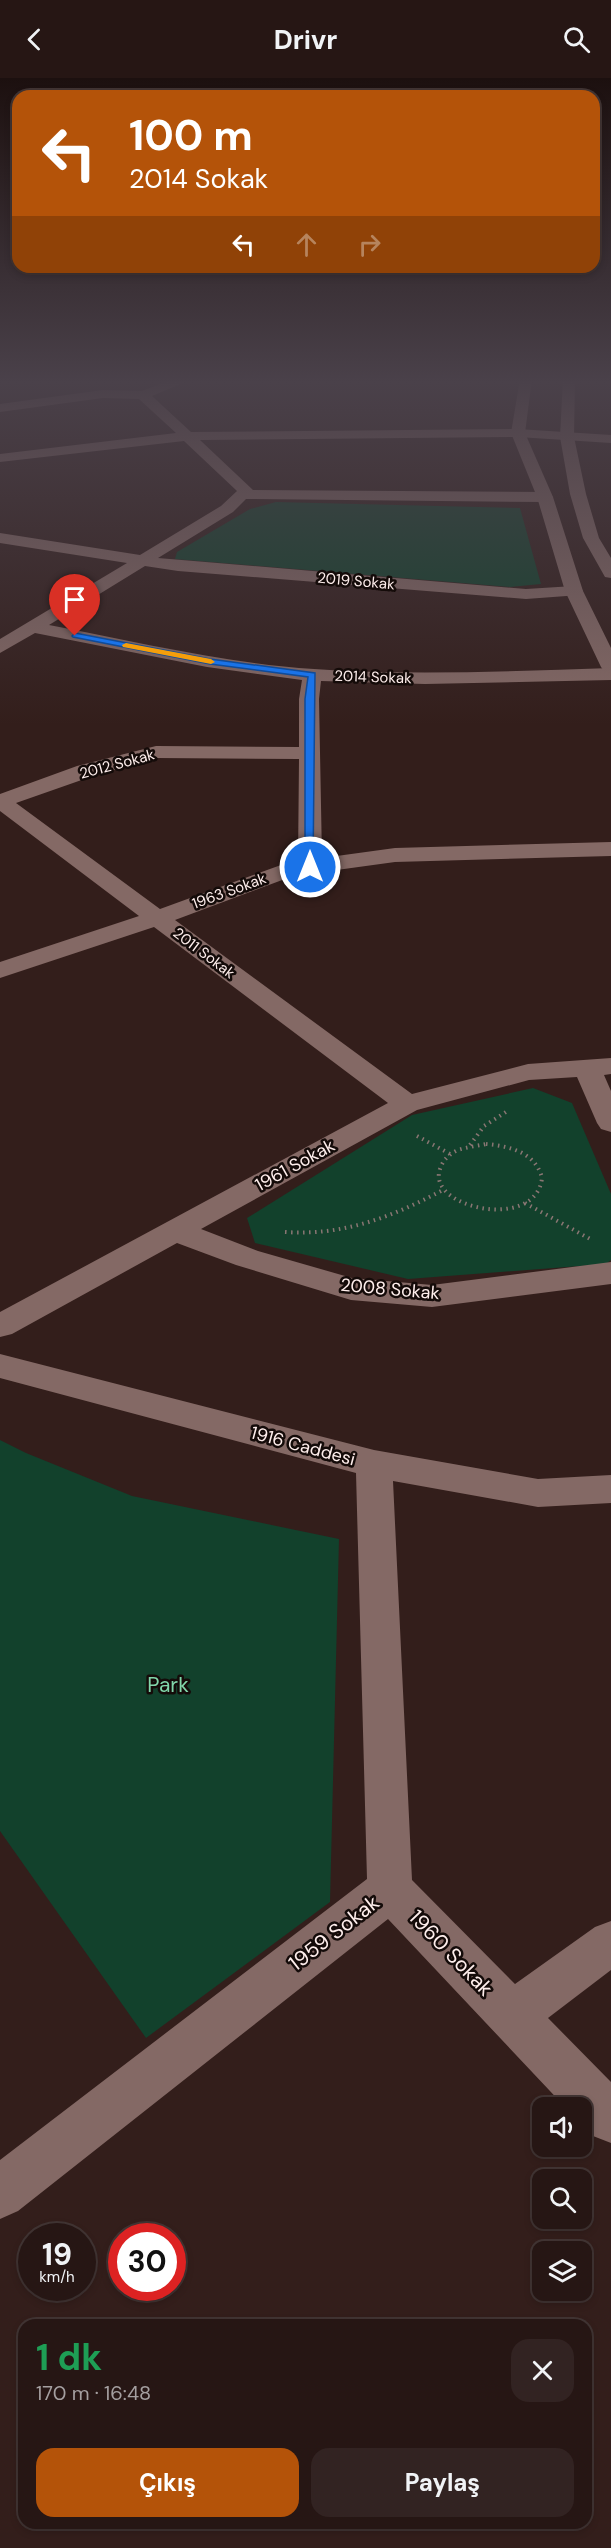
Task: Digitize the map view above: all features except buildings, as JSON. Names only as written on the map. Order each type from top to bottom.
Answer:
[{"type":"street","points":[[0,648],[30,627],[227,509],[242,494]]},
{"type":"street","points":[[269,494],[544,497],[574,591],[611,667]]},
{"type":"street","points":[[578,494],[591,538],[611,573]]},
{"type":"street","name":"2019 Sokak","points":[[0,538],[178,566],[525,594],[574,591]]},
{"type":"street","name":"2014 Sokak","points":[[30,627],[210,662],[312,675],[398,679],[611,674]]},
{"type":"street","points":[[310,867],[309,699],[312,675]]},
{"type":"street","name":"2012 Sokak","points":[[0,801],[85,771],[156,752],[309,753]]},
{"type":"street","name":"2011 Sokak","points":[[0,801],[407,1104]]},
{"type":"street","name":"1963 Sokak","points":[[0,970],[157,918],[289,870],[395,855],[611,849]]},
{"type":"street","points":[[599,1067],[611,1123]]},
{"type":"street","name":"1961 Sokak","points":[[0,1326],[407,1104],[528,1072],[599,1067]]},
{"type":"street","name":"2008 Sokak","points":[[176,1231],[247,1258],[351,1289],[432,1296],[606,1259]]},
{"type":"street","name":"1916 Caddesi","points":[[0,1366],[374,1464],[538,1492],[611,1489]]},
{"type":"street","name":"1959 Sokak","points":[[0,2193],[390,1889],[374,1464]]},
{"type":"street","name":"1960 Sokak","points":[[390,1889],[611,2118]]},
{"type":"street","points":[[512,2016],[611,1943]]},
{"type":"path","points":[[470,1146],[503,1146],[525,1155],[540,1168],[543,1179],[541,1190],[533,1199],[525,1203],[503,1210],[485,1210],[468,1206],[443,1190],[438,1179],[438,1168],[444,1158],[455,1151],[470,1146]]},
{"type":"path","points":[[275,1232],[324,1233],[360,1226],[415,1206],[443,1190]]},
{"type":"path","points":[[525,1203],[606,1259]]},
{"type":"green space","points":[[276,502],[520,508],[541,584],[510,587],[175,559],[177,552],[250,509]]},
{"type":"green space","points":[[533,1088],[572,1103],[611,1194],[611,1260],[606,1264],[408,1279],[255,1243],[247,1218],[412,1115]]},
{"type":"green space","name":"Park","points":[[0,1440],[26,1453],[132,1496],[339,1539],[330,1902],[146,2038],[0,1831]]},
{"type":"slow traffic","points":[[126,645],[211,662]]},
{"type":"route","points":[[75,636],[210,662],[312,675],[309,699],[310,867]]}]
